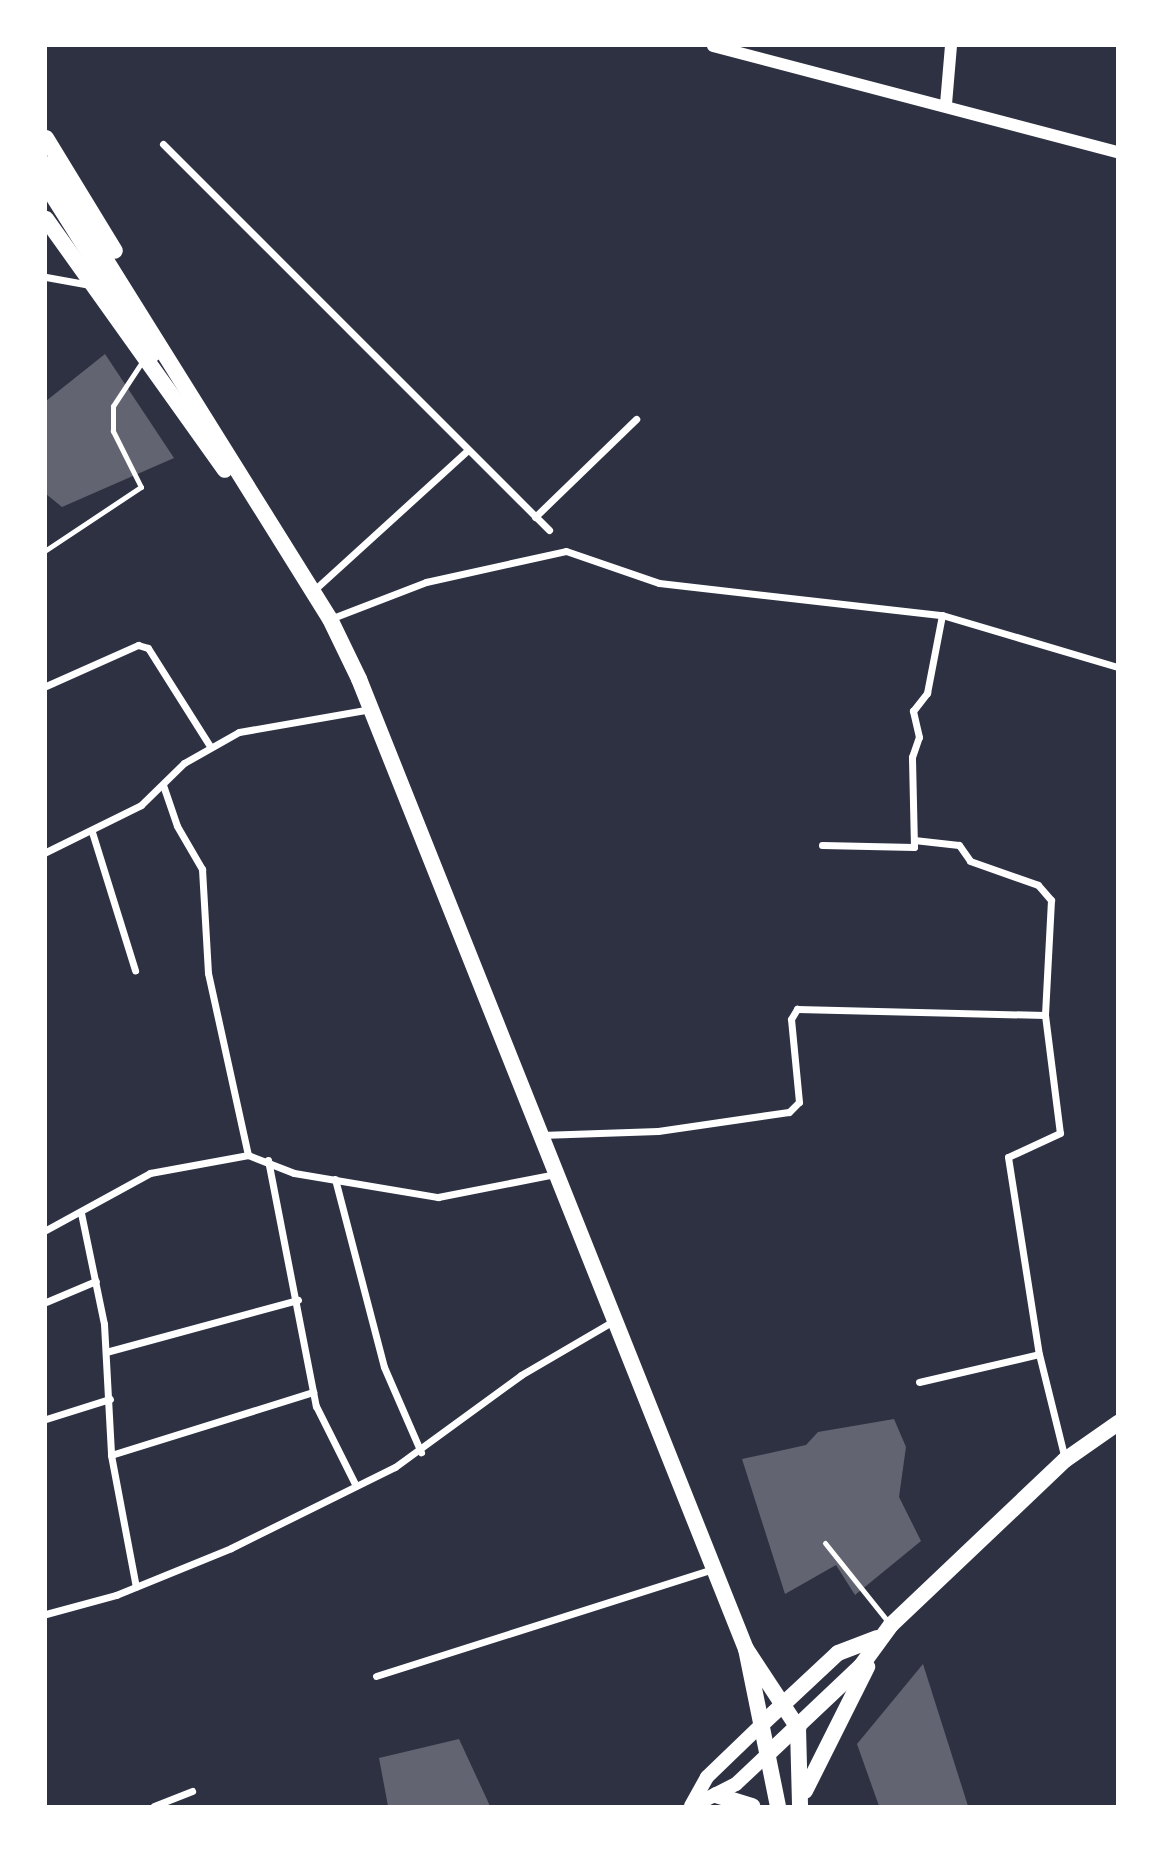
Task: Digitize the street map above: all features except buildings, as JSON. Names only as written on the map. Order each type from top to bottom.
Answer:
[{"type":"main road","points":[[46,138],[189,371],[227,459]]},
{"type":"main road","points":[[46,164],[242,486],[330,619],[371,709],[540,1135],[619,1318],[746,1649],[761,1725],[770,1752],[778,1807]]},
{"type":"main road","points":[[46,185],[125,297]]},
{"type":"main road","points":[[46,219],[200,441],[242,486]]},
{"type":"main road","points":[[692,1807],[716,1795],[798,1728],[861,1666],[877,1638],[1065,1460],[1118,1423]]},
{"type":"main road","points":[[692,1807],[707,1777],[838,1653],[877,1638]]},
{"type":"main road","points":[[801,1802],[877,1638]]},
{"type":"main road","points":[[746,1649],[798,1728],[801,1802]]},
{"type":"main road","points":[[716,1795],[752,1807]]},
{"type":"street","points":[[713,46],[946,104],[1118,152]]},
{"type":"street","points":[[946,104],[951,46]]},
{"type":"street","points":[[163,145],[466,452],[549,530]]},
{"type":"street","points":[[46,276],[91,285]]},
{"type":"street","points":[[536,517],[636,419]]},
{"type":"street","points":[[312,592],[466,452]]},
{"type":"street","points":[[330,619],[426,582],[566,551],[659,583],[942,615],[1118,667]]},
{"type":"street","points":[[822,845],[911,850],[914,841],[912,757],[919,737],[914,711],[927,693],[942,615]]},
{"type":"street","points":[[46,686],[138,645],[148,648],[210,746]]},
{"type":"street","points":[[46,852],[92,832],[163,785],[210,746],[239,732],[371,709]]},
{"type":"street","points":[[163,785],[177,826],[202,869],[208,972],[248,1155]]},
{"type":"street","points":[[92,832],[135,970]]},
{"type":"street","points":[[914,841],[959,845],[970,861],[1046,891],[1051,910],[1045,1015],[1060,1133],[1008,1157],[1039,1353],[1065,1460]]},
{"type":"street","points":[[540,1135],[658,1131],[789,1112],[800,1102],[791,1019],[797,1009],[1045,1015]]},
{"type":"street","points":[[46,1230],[150,1173],[248,1155],[268,1160],[294,1173],[452,1197],[556,1174]]},
{"type":"street","points":[[268,1160],[298,1300],[313,1392],[356,1486]]},
{"type":"street","points":[[335,1179],[389,1386],[421,1452]]},
{"type":"street","points":[[81,1213],[96,1281],[106,1352],[111,1455],[136,1587]]},
{"type":"street","points":[[46,1301],[96,1281]]},
{"type":"street","points":[[106,1352],[298,1300]]},
{"type":"street","points":[[46,1614],[136,1587],[356,1486],[421,1452],[521,1375],[619,1318]]},
{"type":"street","points":[[919,1382],[1039,1353]]},
{"type":"street","points":[[111,1455],[313,1392]]},
{"type":"street","points":[[46,1419],[110,1399]]},
{"type":"street","points":[[376,1676],[714,1569]]},
{"type":"street","points":[[154,1807],[192,1791]]},
{"type":"lane","points":[[46,550],[141,487],[113,431],[113,406],[145,359]]},
{"type":"lane","points":[[825,1543],[891,1625]]}]
